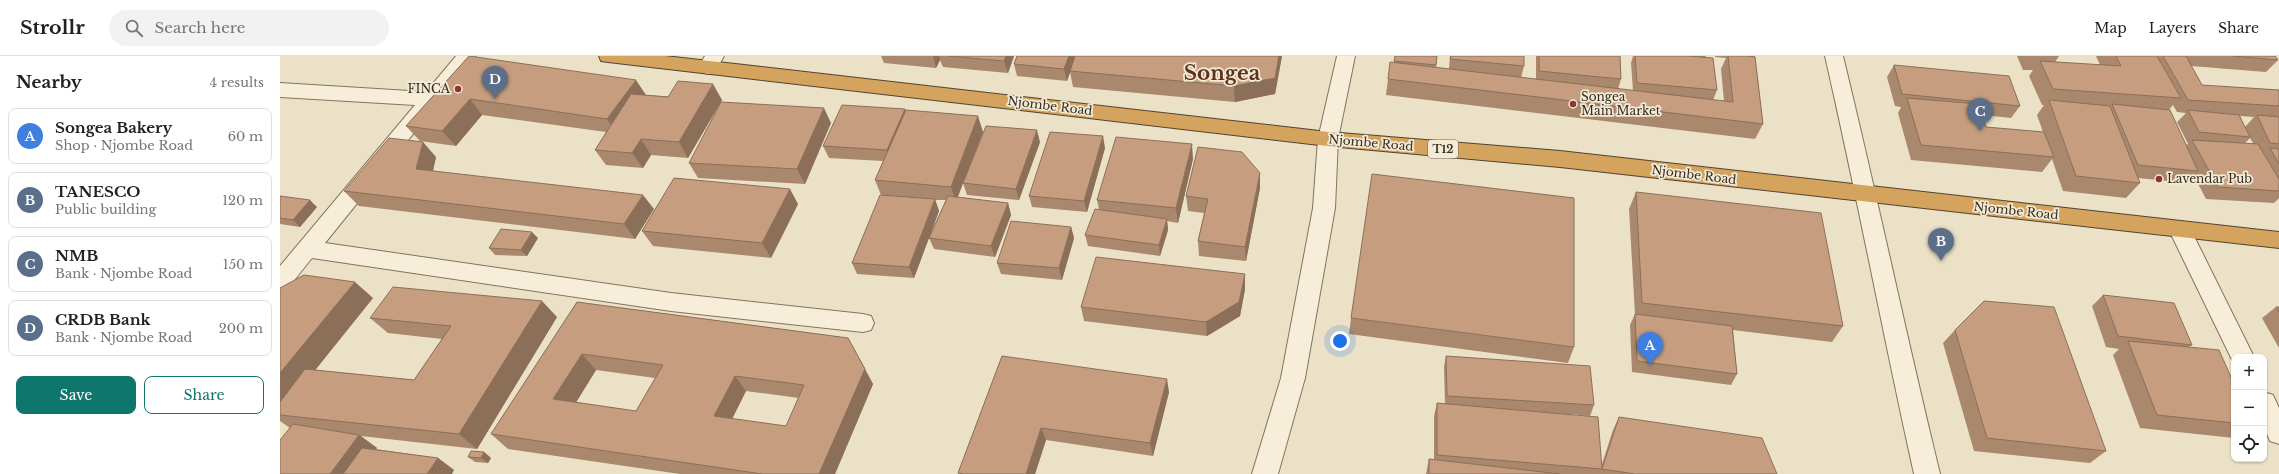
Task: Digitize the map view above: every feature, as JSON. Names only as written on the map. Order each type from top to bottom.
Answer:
[{"type":"highway","name":"Njombe Road","points":[[608,56],[712,62],[1328,139],[1560,159],[1867,195],[2279,240]]},
{"type":"street","points":[[280,282],[467,56]]},
{"type":"street","points":[[1265,474],[1293,378],[1324,208],[1328,139],[1346,56]]},
{"type":"street","points":[[1834,56],[1867,195],[1907,389],[1927,474]]},
{"type":"street","points":[[280,90],[432,98]]},
{"type":"street","points":[[2180,230],[2241,354]]},
{"type":"street","points":[[307,249],[523,279],[671,302],[862,323]]},
{"type":"street","points":[[2267,408],[2279,433]]},
{"type":"building","points":[[469,56],[636,80],[607,119],[470,99],[442,131],[406,126]]},
{"type":"building","points":[[948,56],[1006,56],[1004,61]]},
{"type":"building","points":[[1017,56],[1069,56],[1064,69],[1014,64]]},
{"type":"building","points":[[1075,56],[1279,56],[1275,78],[1234,86],[1070,71]]},
{"type":"building","points":[[1395,56],[1437,56],[1436,65],[1394,61]]},
{"type":"building","points":[[1451,56],[1524,56],[1524,66],[1450,59]]},
{"type":"building","points":[[1539,56],[1620,56],[1621,79],[1539,71]]},
{"type":"building","points":[[1635,56],[1687,56],[1713,58],[1717,90],[1637,83]]},
{"type":"building","points":[[1728,56],[1755,57],[1763,124],[1388,79],[1390,62],[1733,102]]},
{"type":"building","points":[[2116,56],[2157,56],[2181,98],[2053,89],[2040,61],[2121,66]]},
{"type":"building","points":[[2163,56],[2186,56],[2202,85],[2279,90],[2279,106],[2188,100]]},
{"type":"building","points":[[2233,56],[2275,56],[2278,60]]},
{"type":"building","points":[[1894,65],[2009,76],[2020,106],[1902,94]]},
{"type":"building","points":[[678,81],[713,84],[679,142],[641,139],[632,153],[595,150],[631,94],[668,97]]},
{"type":"building","points":[[1907,98],[1978,104],[1986,127],[2044,132],[2054,157],[1921,145]]},
{"type":"building","points":[[2049,100],[2110,106],[2140,183],[2076,176]]},
{"type":"building","points":[[721,102],[824,108],[797,169],[689,163]]},
{"type":"building","points":[[2112,104],[2170,110],[2198,171],[2138,165]]},
{"type":"building","points":[[842,105],[905,109],[887,150],[823,146]]},
{"type":"building","points":[[906,110],[978,116],[951,187],[875,180]]},
{"type":"building","points":[[2188,110],[2239,115],[2250,137],[2199,132]]},
{"type":"building","points":[[2257,115],[2279,117],[2279,144],[2270,143]]},
{"type":"building","points":[[986,126],[1037,130],[1016,189],[963,183]]},
{"type":"building","points":[[1050,132],[1103,136],[1084,201],[1029,196]]},
{"type":"building","points":[[1116,137],[1192,144],[1176,208],[1097,200]]},
{"type":"building","points":[[389,138],[423,142],[416,169],[643,195],[624,224],[344,191]]},
{"type":"building","points":[[2192,140],[2258,144],[2279,179],[2279,191],[2218,187]]},
{"type":"building","points":[[1198,147],[1242,152],[1260,173],[1245,247],[1198,241],[1208,199],[1186,196]]},
{"type":"building","points":[[2270,148],[2279,149],[2279,164]]},
{"type":"building","points":[[1372,174],[1574,198],[1574,347],[1351,318]]},
{"type":"building","points":[[674,178],[790,189],[762,243],[642,231]]},
{"type":"building","points":[[1636,192],[1821,213],[1843,326],[1642,303]]},
{"type":"building","points":[[880,195],[935,199],[909,267],[852,263]]},
{"type":"building","points":[[280,196],[310,200],[293,220],[280,218]]},
{"type":"building","points":[[948,196],[1008,203],[991,246],[929,238]]},
{"type":"building","points":[[1095,209],[1167,219],[1159,245],[1085,235]]},
{"type":"building","points":[[1011,221],[1071,227],[1059,268],[997,263]]},
{"type":"building","points":[[501,229],[532,232],[521,250],[489,248]]},
{"type":"building","points":[[1096,257],[1245,274],[1239,302],[1206,322],[1081,307]]},
{"type":"building","points":[[304,275],[355,282],[280,373],[280,288]]},
{"type":"building","points":[[393,287],[542,301],[459,434],[280,415],[280,402],[305,369],[414,380],[451,326],[370,318]]},
{"type":"building","points":[[2103,295],[2174,303],[2192,345],[2118,336]]},
{"type":"building","points":[[1984,301],[2054,307],[2106,451],[1987,438],[1955,330]]},
{"type":"building","points":[[577,302],[848,338],[865,369],[819,474],[762,474],[491,434]],"holes":[[[582,354],[663,365],[636,411],[553,399]],[[735,376],[804,385],[786,426],[714,416]]]},
{"type":"building","points":[[1635,314],[1732,326],[1737,374],[1637,361]]},
{"type":"building","points":[[2128,341],[2219,350],[2231,377],[2231,423],[2157,415]]},
{"type":"building","points":[[1002,356],[1167,379],[1150,443],[1041,428],[1026,474],[958,473]]},
{"type":"building","points":[[1446,356],[1590,366],[1594,405],[1447,396]]},
{"type":"building","points":[[1437,403],[1598,417],[1602,469],[1437,455]]},
{"type":"building","points":[[1619,417],[1762,438],[1777,474],[1635,474],[1602,469]]},
{"type":"building","points":[[293,424],[359,435],[330,474],[280,474],[280,440]]},
{"type":"building","points":[[362,448],[438,458],[427,474],[343,474]]},
{"type":"building","points":[[471,451],[484,452],[481,458],[468,457]]},
{"type":"building","points":[[1429,459],[1560,474],[1429,474]]},
{"type":"place","name":"FINCA","points":[[458,89]]},
{"type":"place","name":"CRDB Bank","points":[[495,99]]},
{"type":"place","name":"Songea Main Market","points":[[1573,104]]},
{"type":"place","name":"NMB","points":[[1980,131]]},
{"type":"place","name":"Lavendar Pub","points":[[2159,179]]},
{"type":"place","name":"TANESCO","points":[[1941,261]]},
{"type":"place","name":"Songea Bakery","points":[[1650,365]]},
{"type":"district","name":"Songea","points":[[1222,73]]}]
